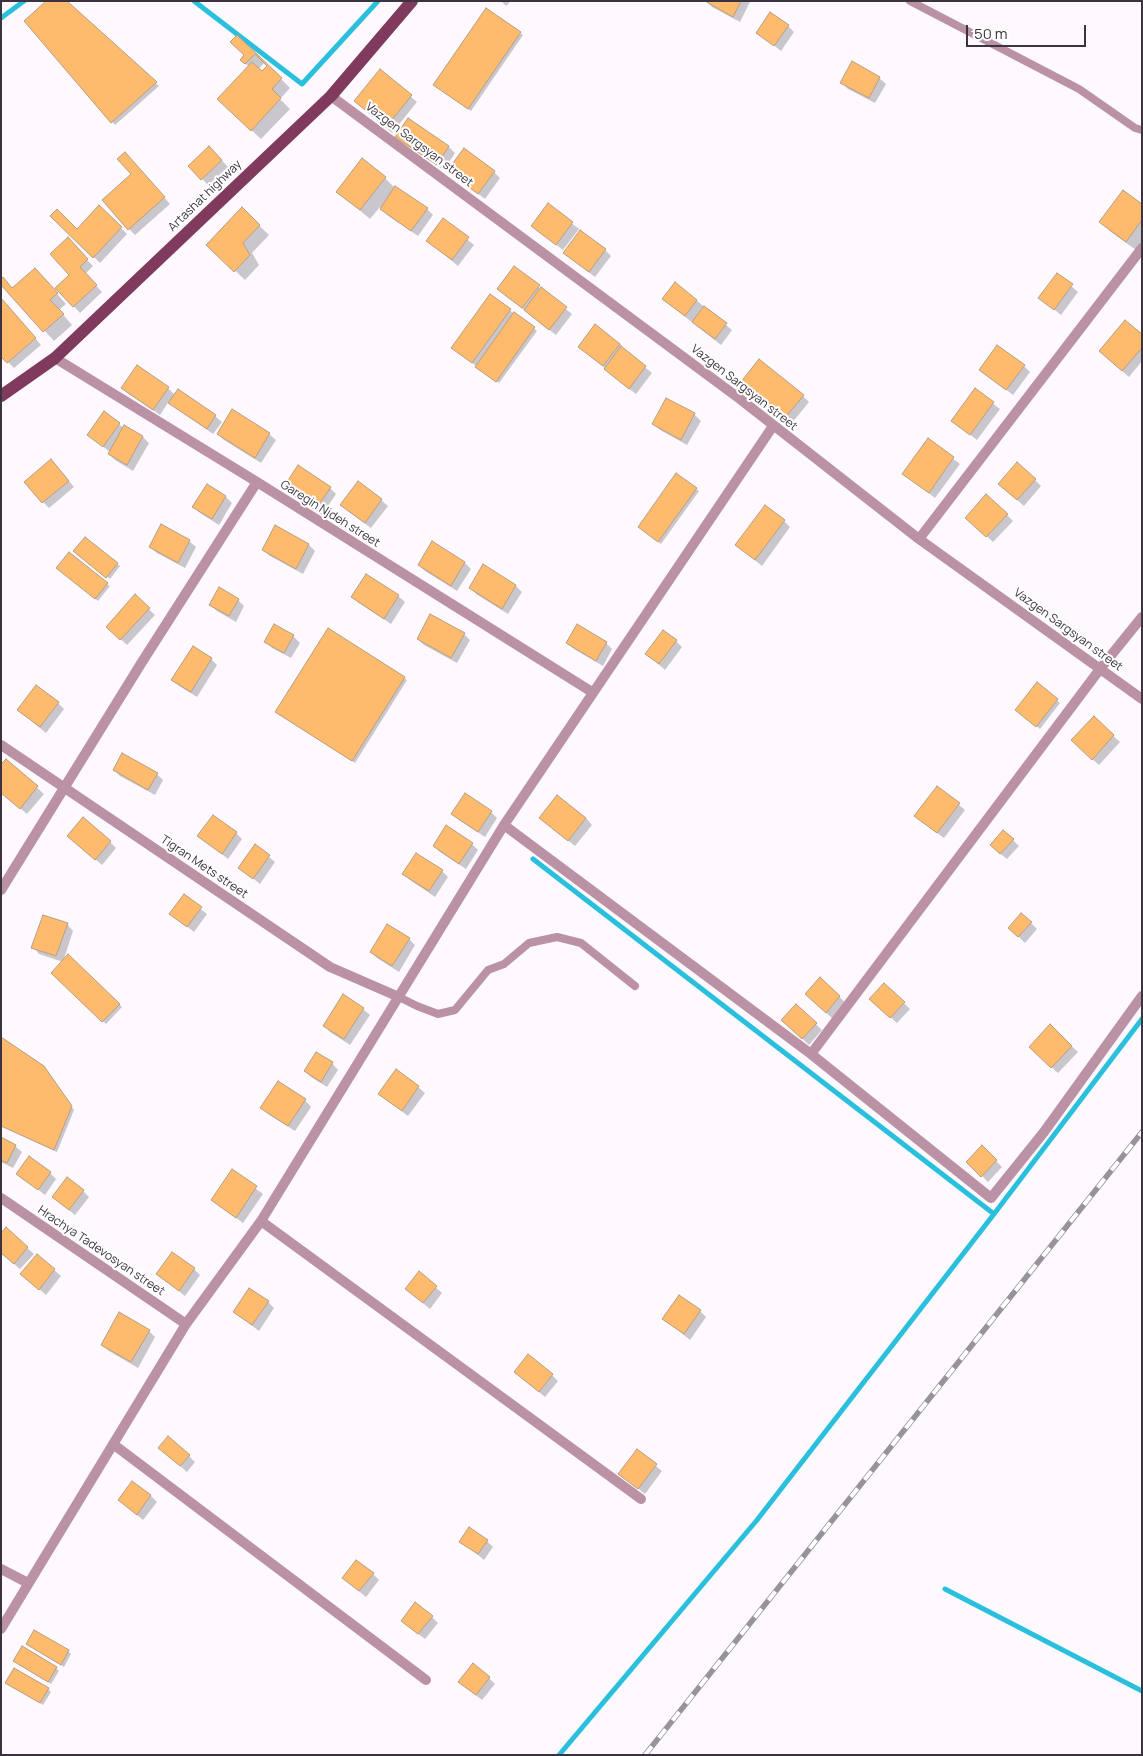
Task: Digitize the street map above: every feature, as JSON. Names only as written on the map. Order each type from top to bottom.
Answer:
[{"type":"main road","name":"Artashat highway","points":[[1,396],[55,358],[331,96],[412,1]]},
{"type":"street","name":"Vazgen Sargsyan street","points":[[331,96],[732,393],[919,539],[1142,699]]},
{"type":"street","points":[[919,539],[1142,248]]},
{"type":"street","name":"Garegin Njdeh street","points":[[55,358],[592,692]]},
{"type":"street","points":[[1,1630],[186,1324],[261,1221],[504,825],[772,426]]},
{"type":"street","points":[[1,890],[256,482]]},
{"type":"street","points":[[811,1054],[1100,669],[1142,616]]},
{"type":"street","name":"Tigran Mets street","points":[[1,745],[330,967],[399,997]]},
{"type":"street","points":[[504,825],[811,1054],[991,1198],[1044,1132],[1142,996]]},
{"type":"street","name":"Hrachya Tadevosyan street","points":[[1,1198],[186,1324]]},
{"type":"street","points":[[261,1221],[641,1499]]},
{"type":"street","points":[[114,1444],[426,1680]]},
{"type":"street","points":[[1,1569],[28,1584]]},
{"type":"lane","points":[[910,1],[1079,89],[1135,128],[1142,130]]},
{"type":"lane","points":[[399,997],[438,1014],[455,1010],[488,970],[504,964],[529,943],[557,937],[581,943],[635,986]]},
{"type":"building","points":[[46,1],[67,1],[157,82],[111,123],[24,21]]},
{"type":"building","points":[[705,1],[741,1],[733,17]]},
{"type":"building","points":[[486,8],[521,32],[468,109],[433,85]]},
{"type":"building","points":[[770,12],[789,25],[774,46],[756,33]]},
{"type":"building","points":[[237,35],[282,78],[272,89],[281,98],[251,131],[217,99],[252,62],[262,71],[267,66],[255,54],[245,64],[240,60],[244,55],[230,42]]},
{"type":"building","points":[[852,61],[880,77],[869,98],[840,83]]},
{"type":"building","points":[[380,69],[412,95],[386,127],[354,101]]},
{"type":"building","points":[[408,118],[449,146],[437,165],[395,137]]},
{"type":"building","points":[[209,146],[222,160],[201,180],[188,166]]},
{"type":"building","points":[[464,148],[495,171],[478,194],[447,171]]},
{"type":"building","points":[[125,152],[165,197],[128,230],[102,200],[131,174],[117,159]]},
{"type":"building","points":[[362,158],[386,177],[360,210],[336,192]]},
{"type":"building","points":[[395,186],[428,208],[411,231],[380,209]]},
{"type":"building","points":[[1123,190],[1142,204],[1142,220],[1126,242],[1099,222]]},
{"type":"building","points":[[548,203],[573,222],[556,245],[531,226]]},
{"type":"building","points":[[99,205],[122,227],[93,258],[50,216],[57,209],[77,229]]},
{"type":"building","points":[[242,207],[260,225],[243,243],[250,255],[234,272],[206,245]]},
{"type":"building","points":[[443,218],[469,237],[452,260],[426,241]]},
{"type":"building","points":[[580,230],[606,249],[589,272],[563,253]]},
{"type":"building","points":[[68,237],[88,259],[80,267],[97,285],[73,307],[55,288],[69,275],[50,254]]},
{"type":"building","points":[[514,266],[540,285],[522,308],[497,289]]},
{"type":"building","points":[[35,268],[58,293],[50,300],[64,314],[43,332],[1,285],[3,277],[12,288]]},
{"type":"building","points":[[1057,273],[1073,284],[1054,310],[1038,298]]},
{"type":"building","points":[[675,282],[697,300],[685,316],[662,299]]},
{"type":"building","points":[[541,287],[567,307],[549,330],[524,310]]},
{"type":"building","points":[[490,294],[511,309],[472,363],[451,348]]},
{"type":"building","points":[[1,298],[36,338],[7,363],[1,357]]},
{"type":"building","points":[[704,306],[727,323],[715,339],[692,322]]},
{"type":"building","points":[[514,312],[535,327],[496,382],[475,367]]},
{"type":"building","points":[[1125,320],[1142,334],[1142,348],[1122,371],[1099,351]]},
{"type":"building","points":[[595,324],[620,344],[603,366],[578,347]]},
{"type":"building","points":[[997,345],[1025,365],[1006,390],[979,370]]},
{"type":"building","points":[[621,346],[646,366],[629,389],[604,369]]},
{"type":"building","points":[[759,359],[804,395],[784,419],[740,383]]},
{"type":"building","points":[[137,365],[169,387],[153,410],[121,388]]},
{"type":"building","points":[[975,388],[994,402],[970,435],[951,421]]},
{"type":"building","points":[[178,389],[216,415],[207,429],[168,403]]},
{"type":"building","points":[[666,398],[695,413],[681,440],[652,424]]},
{"type":"building","points":[[232,409],[270,433],[255,458],[217,434]]},
{"type":"building","points":[[104,411],[120,423],[103,447],[87,435]]},
{"type":"building","points":[[124,425],[143,436],[127,465],[108,454]]},
{"type":"building","points":[[928,438],[954,457],[929,493],[902,474]]},
{"type":"building","points":[[51,459],[69,481],[42,503],[24,482]]},
{"type":"building","points":[[1017,462],[1036,479],[1017,500],[998,484]]},
{"type":"building","points":[[298,465],[331,487],[315,510],[283,488]]},
{"type":"building","points":[[676,473],[697,488],[658,542],[638,527]]},
{"type":"building","points":[[358,481],[382,499],[365,523],[340,505]]},
{"type":"building","points":[[207,484],[226,496],[212,519],[192,507]]},
{"type":"building","points":[[986,494],[1008,514],[986,537],[965,518]]},
{"type":"building","points":[[765,505],[785,520],[755,560],[735,545]]},
{"type":"building","points":[[161,524],[190,540],[178,563],[149,547]]},
{"type":"building","points":[[275,525],[309,544],[296,569],[262,550]]},
{"type":"building","points":[[85,537],[118,563],[106,578],[73,551]]},
{"type":"building","points":[[432,541],[465,562],[451,586],[418,565]]},
{"type":"building","points":[[69,552],[108,583],[95,599],[56,568]]},
{"type":"building","points":[[483,564],[516,585],[502,609],[469,588]]},
{"type":"building","points":[[366,574],[399,595],[384,619],[351,597]]},
{"type":"building","points":[[219,587],[239,599],[229,616],[209,605]]},
{"type":"building","points":[[135,594],[150,608],[120,640],[106,627]]},
{"type":"building","points":[[430,614],[465,633],[451,658],[417,639]]},
{"type":"building","points":[[274,624],[294,635],[284,653],[264,642]]},
{"type":"building","points":[[577,624],[607,642],[596,661],[566,643]]},
{"type":"building","points":[[328,628],[405,677],[352,761],[275,712]]},
{"type":"building","points":[[663,630],[677,640],[659,664],[645,654]]},
{"type":"building","points":[[193,646],[212,658],[191,692],[171,680]]},
{"type":"building","points":[[1037,682],[1058,699],[1036,727],[1015,710]]},
{"type":"building","points":[[36,685],[59,702],[40,727],[17,710]]},
{"type":"building","points":[[1094,716],[1114,735],[1092,760],[1071,740]]},
{"type":"building","points":[[122,753],[158,773],[148,790],[113,770]]},
{"type":"building","points":[[6,759],[38,786],[20,809],[1,793],[1,764]]},
{"type":"building","points":[[937,786],[960,803],[937,833],[914,816]]},
{"type":"building","points":[[465,793],[492,811],[478,832],[451,814]]},
{"type":"building","points":[[557,795],[586,818],[568,841],[539,818]]},
{"type":"building","points":[[213,815],[237,832],[222,854],[197,836]]},
{"type":"building","points":[[83,817],[111,841],[95,860],[67,836]]},
{"type":"building","points":[[446,825],[473,843],[459,864],[433,846]]},
{"type":"building","points":[[1003,830],[1014,839],[1000,854],[990,845]]},
{"type":"building","points":[[255,844],[270,855],[253,879],[238,868]]},
{"type":"building","points":[[416,853],[443,870],[429,891],[402,874]]},
{"type":"building","points":[[184,894],[202,907],[187,927],[169,914]]},
{"type":"building","points":[[1021,913],[1032,922],[1018,937],[1008,928]]},
{"type":"building","points":[[43,915],[68,923],[56,956],[31,948]]},
{"type":"building","points":[[387,924],[410,938],[392,966],[370,952]]},
{"type":"building","points":[[68,954],[120,1004],[102,1022],[51,973]]},
{"type":"building","points":[[820,977],[840,996],[826,1013],[805,994]]},
{"type":"building","points":[[884,983],[905,1002],[890,1018],[869,999]]},
{"type":"building","points":[[343,994],[364,1008],[344,1039],[323,1026]]},
{"type":"building","points":[[796,1004],[817,1023],[802,1039],[781,1020]]},
{"type":"building","points":[[1050,1024],[1072,1046],[1051,1068],[1029,1047]]},
{"type":"building","points":[[1,1037],[44,1066],[72,1106],[54,1150],[1,1126]]},
{"type":"building","points":[[316,1052],[333,1062],[321,1082],[304,1071]]},
{"type":"building","points":[[396,1069],[419,1086],[402,1111],[378,1094]]},
{"type":"building","points":[[278,1081],[306,1099],[288,1126],[260,1108]]},
{"type":"building","points":[[1,1137],[16,1145],[7,1163],[1,1160]]},
{"type":"building","points":[[982,1145],[997,1160],[981,1177],[966,1162]]},
{"type":"building","points":[[29,1156],[51,1172],[38,1190],[16,1174]]},
{"type":"building","points":[[232,1169],[257,1186],[236,1218],[211,1200]]},
{"type":"building","points":[[67,1177],[84,1190],[69,1210],[52,1197]]},
{"type":"building","points":[[6,1227],[28,1247],[14,1264],[1,1253],[1,1233]]},
{"type":"building","points":[[172,1252],[195,1268],[179,1291],[156,1274]]},
{"type":"building","points":[[37,1254],[55,1269],[39,1290],[20,1274]]},
{"type":"building","points":[[419,1271],[437,1286],[423,1303],[405,1289]]},
{"type":"building","points":[[249,1288],[269,1301],[252,1325],[233,1312]]},
{"type":"building","points":[[679,1295],[701,1310],[684,1334],[662,1319]]},
{"type":"building","points":[[119,1312],[150,1330],[131,1362],[101,1345]]},
{"type":"building","points":[[528,1354],[553,1374],[539,1392],[514,1372]]},
{"type":"building","points":[[168,1436],[190,1455],[180,1466],[158,1448]]},
{"type":"building","points":[[637,1449],[657,1464],[638,1489],[618,1474]]},
{"type":"building","points":[[132,1481],[151,1495],[137,1515],[118,1500]]},
{"type":"building","points":[[469,1527],[488,1540],[478,1554],[459,1542]]},
{"type":"building","points":[[356,1560],[374,1573],[359,1591],[342,1578]]},
{"type":"building","points":[[415,1602],[433,1616],[418,1634],[401,1621]]},
{"type":"building","points":[[34,1630],[69,1650],[61,1665],[26,1644]]},
{"type":"building","points":[[22,1646],[57,1667],[48,1682],[13,1661]]},
{"type":"building","points":[[473,1663],[490,1677],[476,1695],[458,1682]]},
{"type":"building","points":[[14,1668],[49,1688],[40,1703],[5,1683]]},
{"type":"waterway","points":[[1,18],[24,1]]},
{"type":"waterway","points":[[194,1],[302,84],[378,1]]},
{"type":"waterway","points":[[533,859],[994,1214]]},
{"type":"waterway","points":[[559,1755],[757,1520],[1142,1019]]},
{"type":"waterway","points":[[945,1589],[1142,1691]]},
{"type":"railway","points":[[645,1755],[1142,1132]]}]
